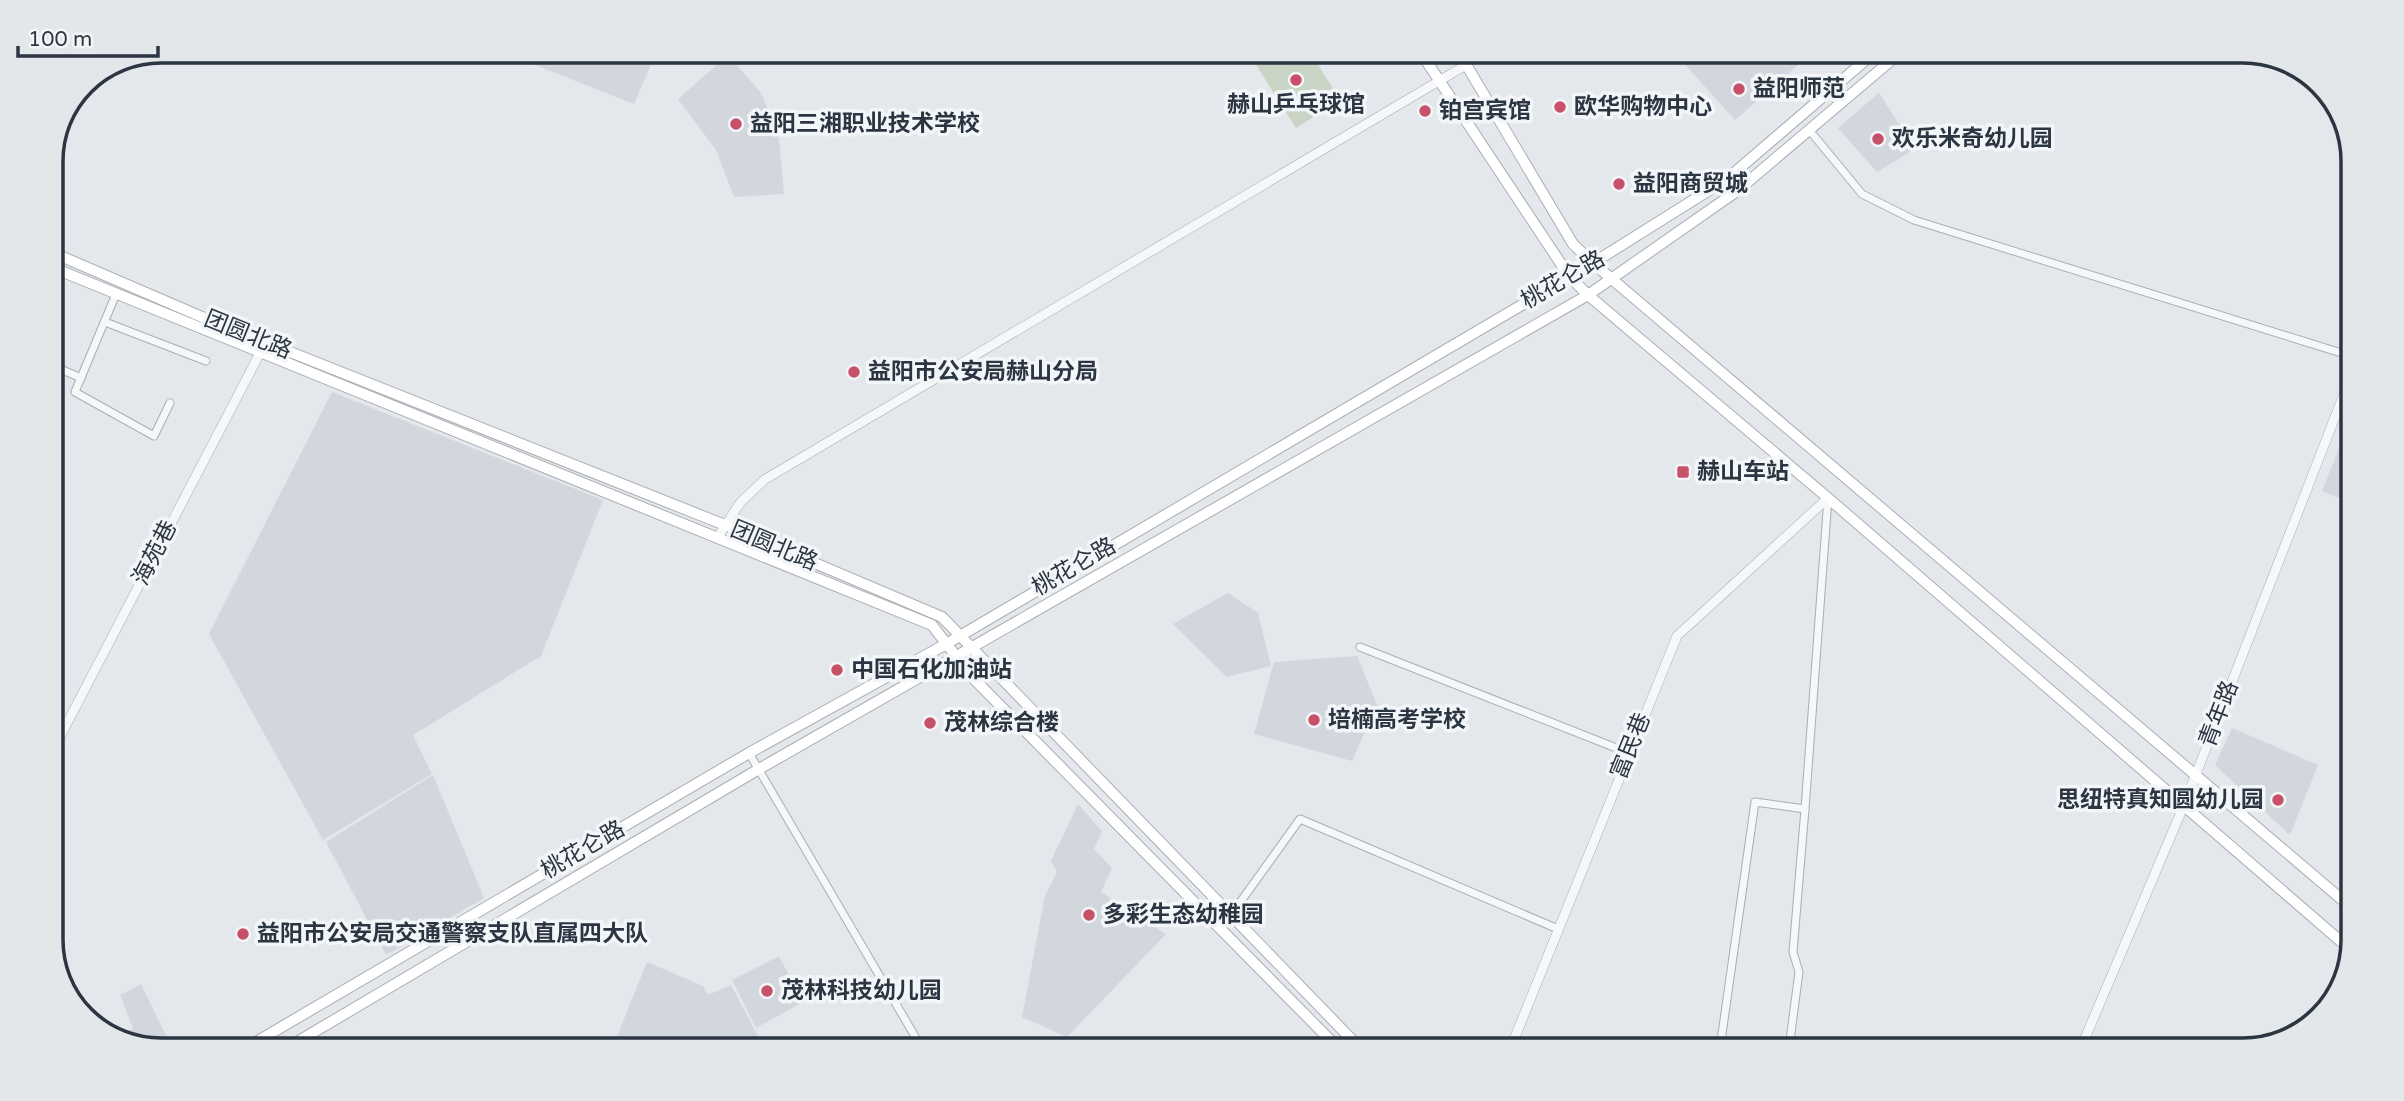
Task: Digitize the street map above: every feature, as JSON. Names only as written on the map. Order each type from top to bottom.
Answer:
[{"type":"main road","points":[[1427,63],[1569,276],[1588,295],[1828,498],[2341,941]]},
{"type":"main road","points":[[1465,63],[1573,244],[1611,280],[2196,773],[2341,899]]},
{"type":"main road","name":"桃花仑路","points":[[263,1038],[749,753],[948,643],[1593,263],[1727,179],[1862,63]]},
{"type":"main road","name":"桃花仑路","points":[[304,1038],[759,769],[1588,295],[1737,191],[1888,63]]},
{"type":"main road","name":"团圆北路","points":[[63,257],[202,317],[725,525],[942,617],[1350,1038]]},
{"type":"main road","name":"团圆北路","points":[[63,272],[932,625],[948,643],[956,658],[1327,1038]]},
{"type":"street","points":[[718,537],[740,503],[764,480],[1439,81],[1460,63]]},
{"type":"street","points":[[1810,131],[1862,194],[1914,220],[2341,353]]},
{"type":"street","points":[[116,295],[75,392],[154,436],[170,403]]},
{"type":"street","points":[[105,323],[206,361]]},
{"type":"street","name":"海苑巷","points":[[63,731],[260,352]]},
{"type":"street","points":[[63,370],[81,378]]},
{"type":"street","name":"青年路","points":[[2085,1038],[2184,805],[2341,402]]},
{"type":"street","points":[[1790,1038],[1798,971],[1793,952],[1828,498]]},
{"type":"street","name":"富民巷","points":[[1515,1038],[1677,635],[1828,498]]},
{"type":"street","points":[[1360,647],[1629,752]]},
{"type":"street","points":[[749,753],[916,1038]]},
{"type":"street","points":[[1721,1038],[1755,802],[1805,809]]},
{"type":"street","points":[[1231,915],[1300,819],[1558,929]]},
{"type":"shaded area","points":[[530,63],[652,63],[634,104]]},
{"type":"shaded area","name":"益阳三湘职业技术学校","points":[[719,63],[735,63],[761,93],[768,109],[779,139],[784,194],[734,197],[716,150],[678,99]]},
{"type":"shaded area","name":"益阳师范","points":[[1683,63],[1800,63],[1735,120]]},
{"type":"shaded area","name":"欢乐米奇幼儿园","points":[[1879,93],[1915,149],[1877,172],[1838,128]]},
{"type":"shaded area","points":[[332,392],[603,500],[541,656],[413,735],[432,774],[323,840],[209,634]]},
{"type":"shaded area","points":[[2341,444],[2341,498],[2322,491]]},
{"type":"shaded area","points":[[1228,593],[1258,613],[1271,666],[1227,677],[1173,624]]},
{"type":"shaded area","name":"培楠高考学校","points":[[1357,656],[1377,705],[1352,761],[1254,734],[1274,662]]},
{"type":"shaded area","name":"思纽特真知圆幼儿园","points":[[2232,728],[2318,765],[2290,835],[2215,765]]},
{"type":"shaded area","points":[[433,775],[484,898],[386,955],[326,842]]},
{"type":"shaded area","name":"多彩生态幼稚园","points":[[1078,804],[1102,831],[1094,849],[1112,868],[1101,892],[1166,934],[1067,1037],[1022,1017],[1045,896],[1057,872],[1051,861]]},
{"type":"shaded area","name":"茂林科技幼儿园","points":[[779,956],[803,1002],[756,1028],[732,980]]},
{"type":"shaded area","points":[[647,962],[703,986],[708,995],[731,985],[759,1038],[616,1038]]},
{"type":"shaded area","points":[[141,984],[167,1038],[127,1032],[133,1028],[120,995]]},
{"type":"green space","name":"赫山乒乓球馆","points":[[1255,63],[1317,63],[1340,100],[1296,128]]},
{"type":"place","name":"赫山乒乓球馆","points":[[1296,80]]},
{"type":"place","name":"益阳师范","points":[[1739,89]]},
{"type":"place","name":"欧华购物中心","points":[[1560,107]]},
{"type":"place","name":"铂宫宾馆","points":[[1425,111]]},
{"type":"place","name":"益阳三湘职业技术学校","points":[[736,124]]},
{"type":"place","name":"欢乐米奇幼儿园","points":[[1878,139]]},
{"type":"place","name":"益阳商贸城","points":[[1619,184]]},
{"type":"place","name":"益阳市公安局赫山分局","points":[[854,372]]},
{"type":"place","name":"赫山车站","points":[[1683,472]]},
{"type":"place","name":"中国石化加油站","points":[[837,670]]},
{"type":"place","name":"培楠高考学校","points":[[1314,720]]},
{"type":"place","name":"茂林综合楼","points":[[930,723]]},
{"type":"place","name":"思纽特真知圆幼儿园","points":[[2278,800]]},
{"type":"place","name":"多彩生态幼稚园","points":[[1089,915]]},
{"type":"place","name":"益阳市公安局交通警察支队直属四大队","points":[[243,934]]},
{"type":"place","name":"茂林科技幼儿园","points":[[767,991]]}]
